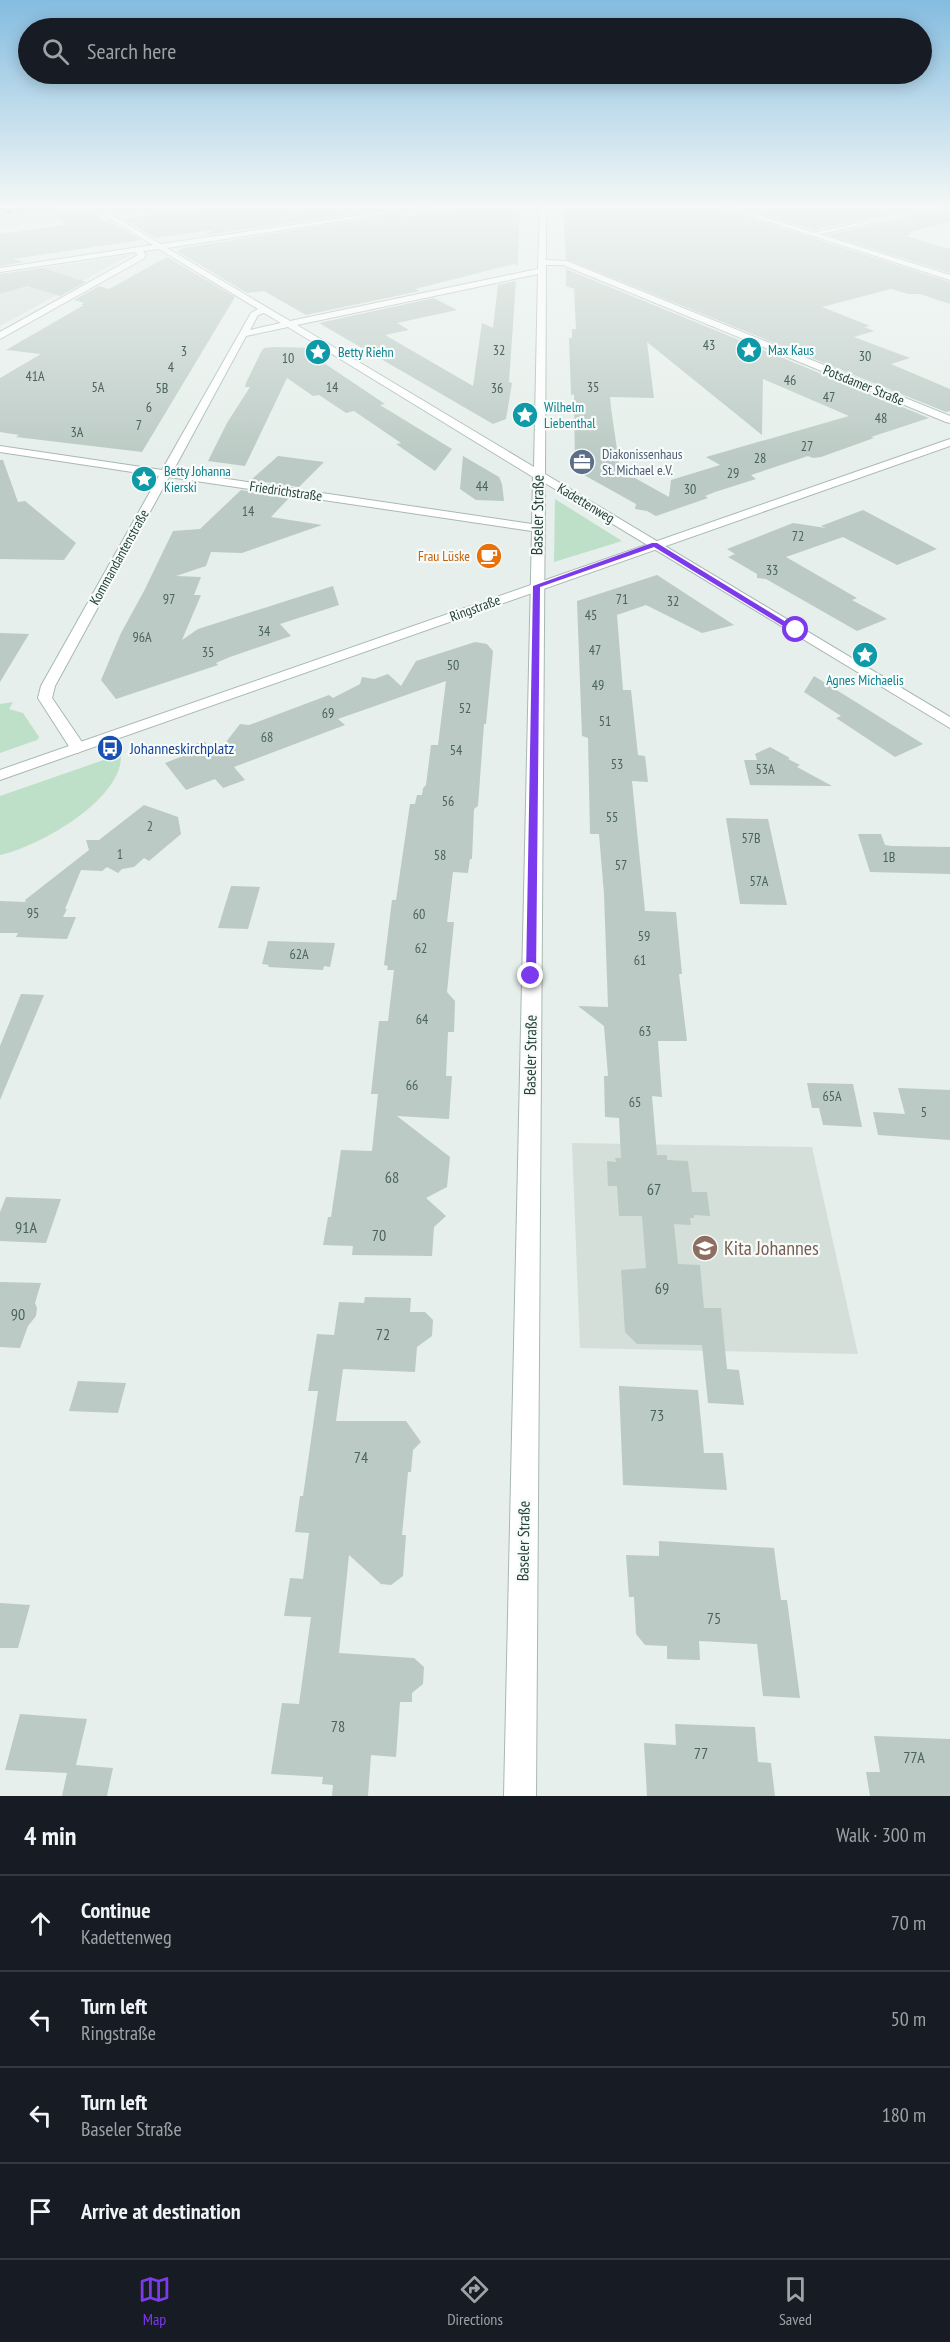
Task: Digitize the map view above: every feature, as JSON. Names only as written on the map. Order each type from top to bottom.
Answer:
[{"type":"street","points":[[0,336],[81,291]]},
{"type":"street","name":"Kadettenweg","points":[[233,291],[950,723]]},
{"type":"street","name":"Potsdamer Straße","points":[[289,325],[438,291]]},
{"type":"street","name":"Baseler Straße","points":[[520,1796],[542,291]]},
{"type":"street","name":"Potsdamer Straße","points":[[632,291],[950,420]]},
{"type":"street","name":"Kommandantenstraße","points":[[78,748],[45,698],[48,686],[255,313],[265,310]]},
{"type":"street","points":[[243,334],[289,325]]},
{"type":"street","name":"Ringstraße","points":[[0,775],[950,442]]},
{"type":"street","name":"Friedrichstraße","points":[[0,449],[537,528]]},
{"type":"shaded area","points":[[0,291],[64,291],[0,326]]},
{"type":"shaded area","name":"Kita Johannes","points":[[572,1143],[812,1147],[858,1354],[580,1348]]},
{"type":"green space","points":[[555,499],[622,541],[554,562]]},
{"type":"green space","points":[[13,702],[9,709],[23,713],[39,737],[37,740],[0,753],[0,704]]},
{"type":"green space","points":[[121,754],[118,771],[109,788],[94,804],[56,831],[35,842],[0,855],[0,796]]},
{"type":"building","points":[[43,291],[70,291],[60,296]]},
{"type":"building","points":[[90,291],[224,291],[235,297],[142,452],[16,437],[19,435],[0,432],[0,378],[41,354],[6,350],[84,305],[74,300]]},
{"type":"building","points":[[243,291],[420,291],[306,315],[264,291],[247,293]]},
{"type":"building","points":[[497,291],[515,291],[509,382],[512,383],[506,419],[493,424],[319,323],[434,298],[457,310],[397,323],[409,330],[385,335],[473,386],[482,323],[493,328]]},
{"type":"building","points":[[574,291],[619,291],[929,418],[871,437],[874,438],[821,457],[808,456],[751,475],[756,479],[715,492],[705,496],[708,498],[656,516],[647,511],[635,509],[636,504],[575,470],[574,394],[571,395],[569,338],[572,338],[572,329],[576,329]],"holes":[[[647,342],[762,435],[763,379],[849,416],[706,457],[720,465],[671,480],[669,497],[635,478],[621,477],[610,397],[654,398]]]},
{"type":"building","points":[[645,291],[884,291],[822,307],[870,326],[864,327],[874,331],[854,337],[910,358],[891,364],[950,389],[950,411],[946,412]]},
{"type":"building","points":[[897,291],[950,291],[950,304],[920,294]]},
{"type":"building","points":[[264,348],[319,348],[323,351],[318,359],[385,404],[380,405],[452,449],[435,471],[396,444],[401,443],[354,411],[346,413],[319,395],[313,396],[287,378],[245,466],[208,461],[227,423],[250,387],[245,387],[246,383],[261,352]]},
{"type":"building","points":[[278,456],[324,462],[299,487],[251,480]]},
{"type":"building","points":[[463,456],[499,477],[504,501],[476,500],[460,489]]},
{"type":"building","points":[[0,460],[3,460],[18,502],[25,501],[76,543],[64,560],[0,559]]},
{"type":"building","points":[[241,490],[290,497],[271,517],[322,525],[242,553],[211,552],[206,566],[176,576],[201,577],[194,595],[201,595],[182,640],[198,629],[333,586],[339,605],[280,624],[291,636],[230,657],[216,663],[218,665],[116,699],[101,680],[121,633],[173,531],[200,529]]},
{"type":"building","points":[[863,510],[937,549],[897,565],[843,537],[786,557],[857,598],[852,600],[887,619],[857,631],[766,579],[757,578],[757,574],[728,557],[735,554],[727,549],[793,523],[826,528],[821,526]]},
{"type":"building","points":[[657,575],[734,625],[702,633],[646,605],[617,615],[623,690],[631,690],[638,755],[645,756],[648,782],[632,781],[645,911],[676,912],[682,974],[679,974],[687,1041],[658,1041],[662,1097],[652,1096],[657,1155],[667,1155],[667,1160],[688,1161],[692,1192],[707,1192],[710,1216],[694,1215],[694,1218],[690,1218],[691,1225],[674,1224],[678,1264],[700,1265],[704,1308],[721,1308],[727,1369],[739,1370],[744,1405],[708,1403],[702,1345],[637,1344],[625,1332],[621,1270],[646,1268],[642,1216],[619,1216],[617,1186],[608,1186],[607,1161],[616,1162],[615,1158],[621,1158],[619,1118],[605,1117],[604,1076],[608,1076],[604,1026],[578,1006],[608,1007],[604,894],[599,834],[590,834],[588,738],[582,736],[577,601]]},
{"type":"building","points":[[0,633],[29,634],[0,682]]},
{"type":"building","points":[[475,642],[487,644],[493,651],[486,724],[484,724],[478,806],[474,809],[472,859],[470,859],[468,873],[453,872],[447,922],[454,922],[447,992],[455,1001],[454,1032],[448,1032],[446,1076],[452,1076],[449,1119],[397,1116],[450,1157],[447,1187],[426,1198],[446,1216],[434,1227],[432,1256],[352,1255],[353,1246],[323,1245],[328,1217],[331,1217],[341,1150],[372,1151],[378,1094],[371,1094],[379,1021],[388,1021],[394,970],[387,970],[388,966],[384,965],[392,900],[396,900],[410,804],[415,804],[417,795],[422,795],[426,785],[431,745],[438,745],[446,681],[338,719],[345,725],[234,767],[245,780],[223,788],[215,779],[186,790],[165,763],[183,756],[178,750],[204,741],[216,755],[240,724],[249,725],[329,695],[333,698],[360,684],[362,677],[374,679],[388,674],[401,686],[416,661]]},
{"type":"building","points":[[814,676],[923,744],[895,757],[836,718],[841,716],[804,692]]},
{"type":"building","points":[[770,747],[800,765],[797,767],[832,786],[750,785],[744,760],[757,760],[755,754]]},
{"type":"building","points":[[144,805],[178,817],[181,834],[149,861],[144,858],[134,867],[122,869],[118,873],[107,867],[102,871],[81,870],[63,917],[76,917],[67,939],[16,937],[18,933],[0,933],[0,901],[26,902],[25,900],[89,850],[86,840],[99,840]]},
{"type":"building","points":[[726,818],[768,819],[787,905],[740,904]]},
{"type":"building","points":[[858,834],[881,834],[885,845],[892,846],[950,847],[950,874],[870,872]]},
{"type":"building","points":[[231,886],[260,887],[248,929],[218,928]]},
{"type":"building","points":[[268,941],[335,943],[330,967],[324,966],[323,970],[268,967],[269,965],[262,964]]},
{"type":"building","points":[[21,994],[44,995],[0,1100],[0,1046]]},
{"type":"building","points":[[807,1083],[853,1084],[862,1127],[823,1125],[819,1108],[812,1108]]},
{"type":"building","points":[[898,1088],[950,1090],[950,1140],[878,1135],[873,1112],[905,1114]]},
{"type":"building","points":[[6,1197],[61,1199],[46,1243],[0,1241],[0,1212]]},
{"type":"building","points":[[0,1282],[41,1283],[35,1303],[36,1316],[28,1326],[20,1348],[0,1347]]},
{"type":"building","points":[[365,1297],[411,1298],[410,1312],[425,1312],[433,1320],[432,1336],[417,1347],[415,1372],[343,1369],[336,1421],[406,1421],[421,1442],[413,1450],[411,1472],[408,1472],[402,1535],[406,1535],[403,1576],[391,1585],[381,1584],[349,1555],[339,1653],[414,1658],[424,1667],[423,1684],[412,1693],[412,1702],[400,1702],[396,1757],[371,1755],[368,1796],[332,1796],[333,1785],[322,1784],[323,1777],[271,1774],[282,1703],[299,1704],[311,1617],[284,1616],[290,1578],[303,1579],[309,1533],[295,1532],[300,1496],[303,1496],[318,1391],[308,1391],[317,1334],[334,1335],[339,1302],[364,1303]]},
{"type":"building","points":[[78,1381],[126,1383],[118,1413],[69,1411]]},
{"type":"building","points":[[619,1386],[698,1390],[704,1453],[723,1453],[727,1490],[623,1485]]},
{"type":"building","points":[[659,1541],[774,1548],[781,1600],[787,1600],[800,1698],[763,1696],[757,1644],[699,1641],[700,1660],[667,1659],[667,1646],[645,1645],[636,1634],[634,1597],[629,1597],[626,1555],[659,1556]]},
{"type":"building","points":[[0,1603],[30,1605],[18,1648],[0,1648]]},
{"type":"building","points":[[20,1714],[87,1719],[76,1765],[113,1768],[107,1796],[62,1796],[67,1773],[5,1770]]},
{"type":"building","points":[[675,1724],[755,1727],[758,1762],[771,1763],[775,1796],[647,1796],[644,1743],[676,1745]]},
{"type":"building","points":[[874,1736],[950,1739],[950,1796],[870,1796],[866,1772],[880,1772]]},
{"type":"place","name":"Max Kaus","points":[[749,350]]},
{"type":"place","name":"Betty Riehn","points":[[318,352]]},
{"type":"place","name":"Wilhelm Liebenthal","points":[[525,415]]},
{"type":"place","name":"Diakonissenhaus St. Michael e.V.","points":[[582,462]]},
{"type":"place","name":"Betty Johanna Kierski","points":[[144,479]]},
{"type":"place","name":"Frau Lüske","points":[[489,556]]},
{"type":"place","name":"Agnes Michaelis","points":[[865,655]]},
{"type":"place","name":"Johanneskirchplatz","points":[[110,748]]},
{"type":"place","name":"Kita Johannes","points":[[705,1248]]},
{"type":"route","points":[[531,976],[536,586],[655,545],[796,630]]}]
